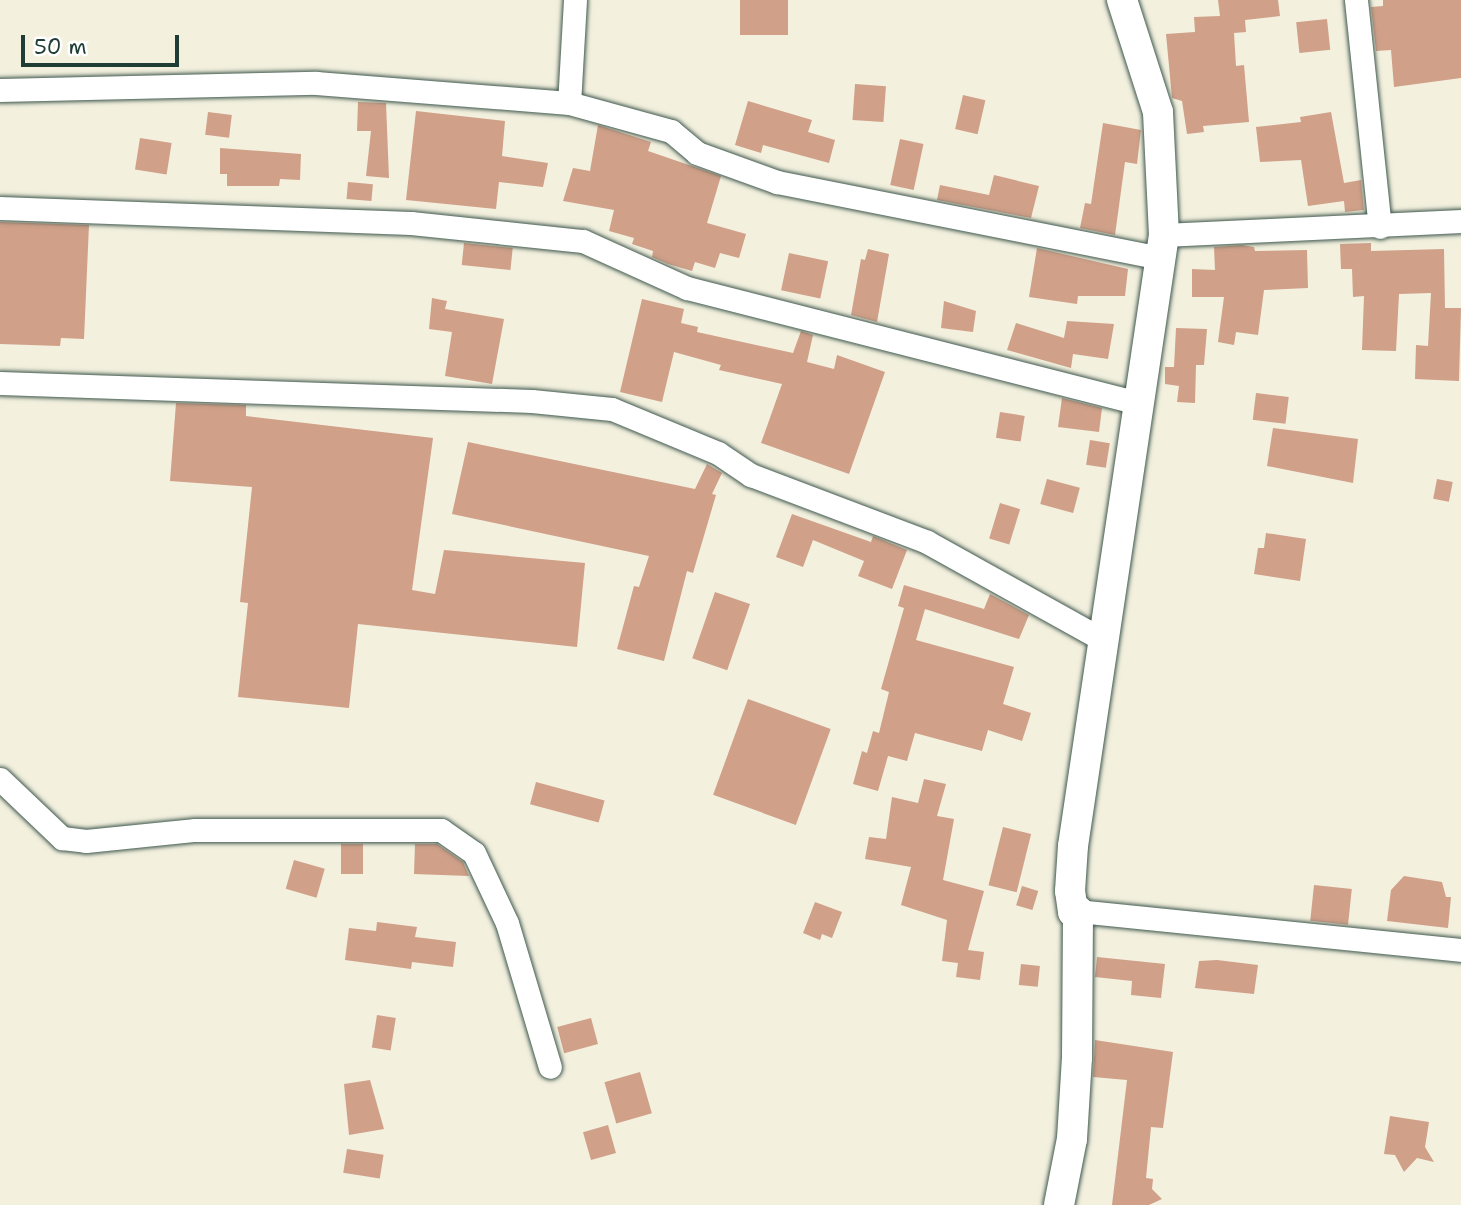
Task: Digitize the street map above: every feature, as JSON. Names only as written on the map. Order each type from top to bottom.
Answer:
[{"type":"street","points":[[569,103],[575,0]]},
{"type":"street","points":[[1122,0],[1158,112],[1162,247],[1073,846],[1070,891],[1073,912],[1461,950]]},
{"type":"street","points":[[1356,0],[1380,227]]},
{"type":"street","points":[[0,90],[316,83],[569,103],[671,131],[697,153],[776,182],[1162,247],[1461,221]]},
{"type":"street","points":[[0,208],[411,223],[583,241],[687,288],[1139,403]]},
{"type":"street","points":[[0,383],[532,401],[612,409],[718,453],[751,475],[927,542],[1105,641]]},
{"type":"street","points":[[0,779],[62,838],[86,841],[195,830],[441,831],[474,853],[507,923],[550,1067]]},
{"type":"street","points":[[1059,1205],[1073,1125],[1078,911]]},
{"type":"building","points":[[740,0],[788,0],[788,35],[740,35]]},
{"type":"building","points":[[1218,0],[1278,0],[1280,16],[1245,20],[1246,32],[1234,33],[1236,66],[1244,65],[1249,122],[1203,126],[1204,132],[1187,134],[1182,101],[1172,98],[1166,34],[1195,32],[1194,17],[1220,16]]},
{"type":"building","points":[[1383,0],[1461,0],[1461,78],[1394,87],[1391,50],[1376,51],[1371,7],[1383,6]]},
{"type":"building","points":[[1327,19],[1330,50],[1299,53],[1296,22]]},
{"type":"building","points":[[855,84],[886,86],[883,122],[852,120]]},
{"type":"building","points":[[963,95],[985,100],[978,134],[955,129]]},
{"type":"building","points":[[748,101],[812,120],[808,132],[835,140],[829,163],[763,145],[761,153],[735,145]]},
{"type":"building","points":[[358,102],[386,103],[389,178],[366,176],[371,131],[357,131]]},
{"type":"building","points":[[416,111],[505,121],[502,156],[548,163],[543,187],[499,182],[496,209],[406,200]]},
{"type":"building","points":[[208,112],[232,115],[229,138],[205,135]]},
{"type":"building","points":[[1331,112],[1344,183],[1361,180],[1364,210],[1345,212],[1344,201],[1308,206],[1301,160],[1260,162],[1256,127],[1301,122],[1300,117]]},
{"type":"building","points":[[1103,123],[1141,130],[1137,164],[1125,162],[1115,235],[1080,228],[1085,203],[1091,204]]},
{"type":"building","points":[[598,125],[651,142],[648,151],[721,176],[707,223],[746,234],[739,258],[720,253],[715,268],[695,262],[692,271],[668,264],[652,257],[653,251],[632,244],[634,238],[609,231],[614,210],[563,201],[573,168],[590,171]]},
{"type":"building","points":[[140,138],[172,143],[167,175],[135,170]]},
{"type":"building","points":[[900,139],[923,144],[914,190],[890,185]]},
{"type":"building","points":[[220,148],[301,154],[300,180],[280,179],[279,186],[227,186],[227,174],[220,174]]},
{"type":"building","points":[[994,175],[1039,186],[1031,218],[937,200],[940,185],[989,195]]},
{"type":"building","points":[[348,182],[373,184],[371,201],[347,199]]},
{"type":"building","points":[[0,222],[89,225],[84,339],[61,338],[60,346],[0,344]]},
{"type":"building","points":[[464,243],[513,248],[510,270],[462,265]]},
{"type":"building","points":[[1371,243],[1371,251],[1444,249],[1445,308],[1461,308],[1459,381],[1415,379],[1416,345],[1428,346],[1431,293],[1399,294],[1396,351],[1362,350],[1364,296],[1353,297],[1352,269],[1341,269],[1340,244]]},
{"type":"building","points":[[1214,247],[1254,247],[1255,251],[1307,250],[1308,288],[1264,290],[1258,335],[1236,332],[1234,345],[1218,342],[1224,297],[1192,297],[1192,269],[1215,270]]},
{"type":"building","points":[[1037,248],[1128,269],[1125,296],[1078,296],[1077,304],[1029,297]]},
{"type":"building","points":[[868,249],[889,254],[877,322],[851,315],[861,259],[865,260]]},
{"type":"building","points":[[789,253],[828,261],[820,298],[781,290]]},
{"type":"building","points":[[432,298],[447,301],[445,309],[504,319],[492,384],[445,376],[452,332],[429,329]]},
{"type":"building","points":[[642,299],[684,309],[681,323],[698,327],[697,332],[793,353],[801,331],[813,335],[807,362],[834,369],[837,355],[885,372],[849,474],[761,443],[782,384],[719,370],[721,365],[674,352],[662,402],[620,392]]},
{"type":"building","points":[[944,301],[976,311],[973,332],[941,328]]},
{"type":"building","points":[[1067,321],[1114,324],[1108,359],[1073,354],[1071,368],[1007,350],[1016,323],[1064,338]]},
{"type":"building","points":[[1176,328],[1207,329],[1204,365],[1196,365],[1195,403],[1177,402],[1179,386],[1165,384],[1165,367],[1174,367]]},
{"type":"building","points":[[1256,393],[1289,397],[1285,424],[1253,420]]},
{"type":"building","points":[[1062,398],[1102,408],[1099,432],[1058,427]]},
{"type":"building","points":[[176,403],[246,405],[246,416],[433,438],[412,590],[435,594],[444,550],[585,563],[577,647],[358,624],[349,708],[238,697],[248,603],[240,602],[252,487],[170,481]]},
{"type":"building","points":[[1000,412],[1025,416],[1021,442],[996,438]]},
{"type":"building","points":[[1273,428],[1358,439],[1353,483],[1267,466]]},
{"type":"building","points":[[1090,440],[1110,443],[1106,468],[1086,465]]},
{"type":"building","points":[[468,442],[695,489],[707,464],[722,473],[712,494],[716,495],[693,573],[687,571],[664,661],[617,649],[634,586],[639,587],[649,556],[452,514]]},
{"type":"building","points":[[1047,479],[1080,488],[1073,513],[1040,504]]},
{"type":"building","points":[[1437,479],[1453,482],[1449,502],[1433,499]]},
{"type":"building","points":[[1000,503],[1020,509],[1009,545],[989,538]]},
{"type":"building","points":[[792,514],[871,542],[873,536],[907,550],[892,589],[858,576],[864,561],[813,540],[803,567],[776,557]]},
{"type":"building","points":[[1266,533],[1306,539],[1300,581],[1254,574],[1258,548],[1264,548]]},
{"type":"building","points":[[904,585],[984,609],[990,594],[1029,615],[1019,639],[925,609],[916,640],[1014,667],[1003,704],[1031,713],[1022,741],[988,730],[982,751],[915,733],[907,761],[888,756],[878,791],[853,784],[862,751],[867,753],[873,731],[879,733],[889,692],[881,689],[904,608],[898,606]]},
{"type":"building","points":[[715,592],[750,604],[727,670],[692,658]]},
{"type":"building","points":[[748,699],[831,729],[796,825],[713,795]]},
{"type":"building","points":[[924,779],[946,784],[937,816],[954,819],[943,880],[984,891],[968,950],[984,952],[980,980],[956,977],[958,963],[942,961],[947,920],[901,905],[911,867],[865,859],[869,837],[886,839],[892,797],[918,803]]},
{"type":"building","points":[[536,782],[605,800],[599,823],[530,804]]},
{"type":"building","points":[[1003,827],[1031,834],[1017,892],[988,885]]},
{"type":"building","points":[[341,844],[363,844],[363,874],[341,874]]},
{"type":"building","points":[[415,844],[437,844],[463,862],[469,876],[414,874]]},
{"type":"building","points":[[294,860],[325,869],[316,898],[286,889]]},
{"type":"building","points":[[1404,876],[1442,882],[1446,897],[1451,897],[1448,928],[1387,921],[1391,890]]},
{"type":"building","points":[[1314,885],[1352,889],[1348,925],[1310,921]]},
{"type":"building","points":[[1022,886],[1038,891],[1032,910],[1016,905]]},
{"type":"building","points":[[815,902],[842,912],[832,938],[822,934],[820,940],[803,933]]},
{"type":"building","points":[[377,922],[417,927],[415,937],[456,942],[453,967],[412,962],[411,969],[345,960],[349,928],[376,931]]},
{"type":"building","points":[[1097,957],[1165,964],[1161,998],[1131,995],[1132,981],[1095,977]]},
{"type":"building","points":[[1217,960],[1258,965],[1254,994],[1195,988],[1199,961]]},
{"type":"building","points":[[1021,964],[1040,966],[1038,987],[1019,985]]},
{"type":"building","points":[[377,1015],[396,1018],[391,1051],[372,1048]]},
{"type":"building","points":[[591,1018],[598,1044],[564,1053],[557,1027]]},
{"type":"building","points":[[1095,1040],[1173,1052],[1163,1128],[1151,1127],[1146,1178],[1153,1179],[1152,1189],[1162,1199],[1149,1205],[1112,1205],[1127,1080],[1093,1077]]},
{"type":"building","points":[[640,1072],[652,1113],[616,1124],[604,1082]]},
{"type":"building","points":[[370,1080],[384,1129],[349,1135],[344,1084]]},
{"type":"building","points":[[1390,1116],[1429,1122],[1425,1147],[1434,1162],[1417,1158],[1404,1172],[1395,1155],[1384,1154]]},
{"type":"building","points":[[608,1125],[616,1153],[591,1160],[583,1132]]},
{"type":"building","points":[[347,1149],[384,1155],[380,1178],[343,1173]]}]
